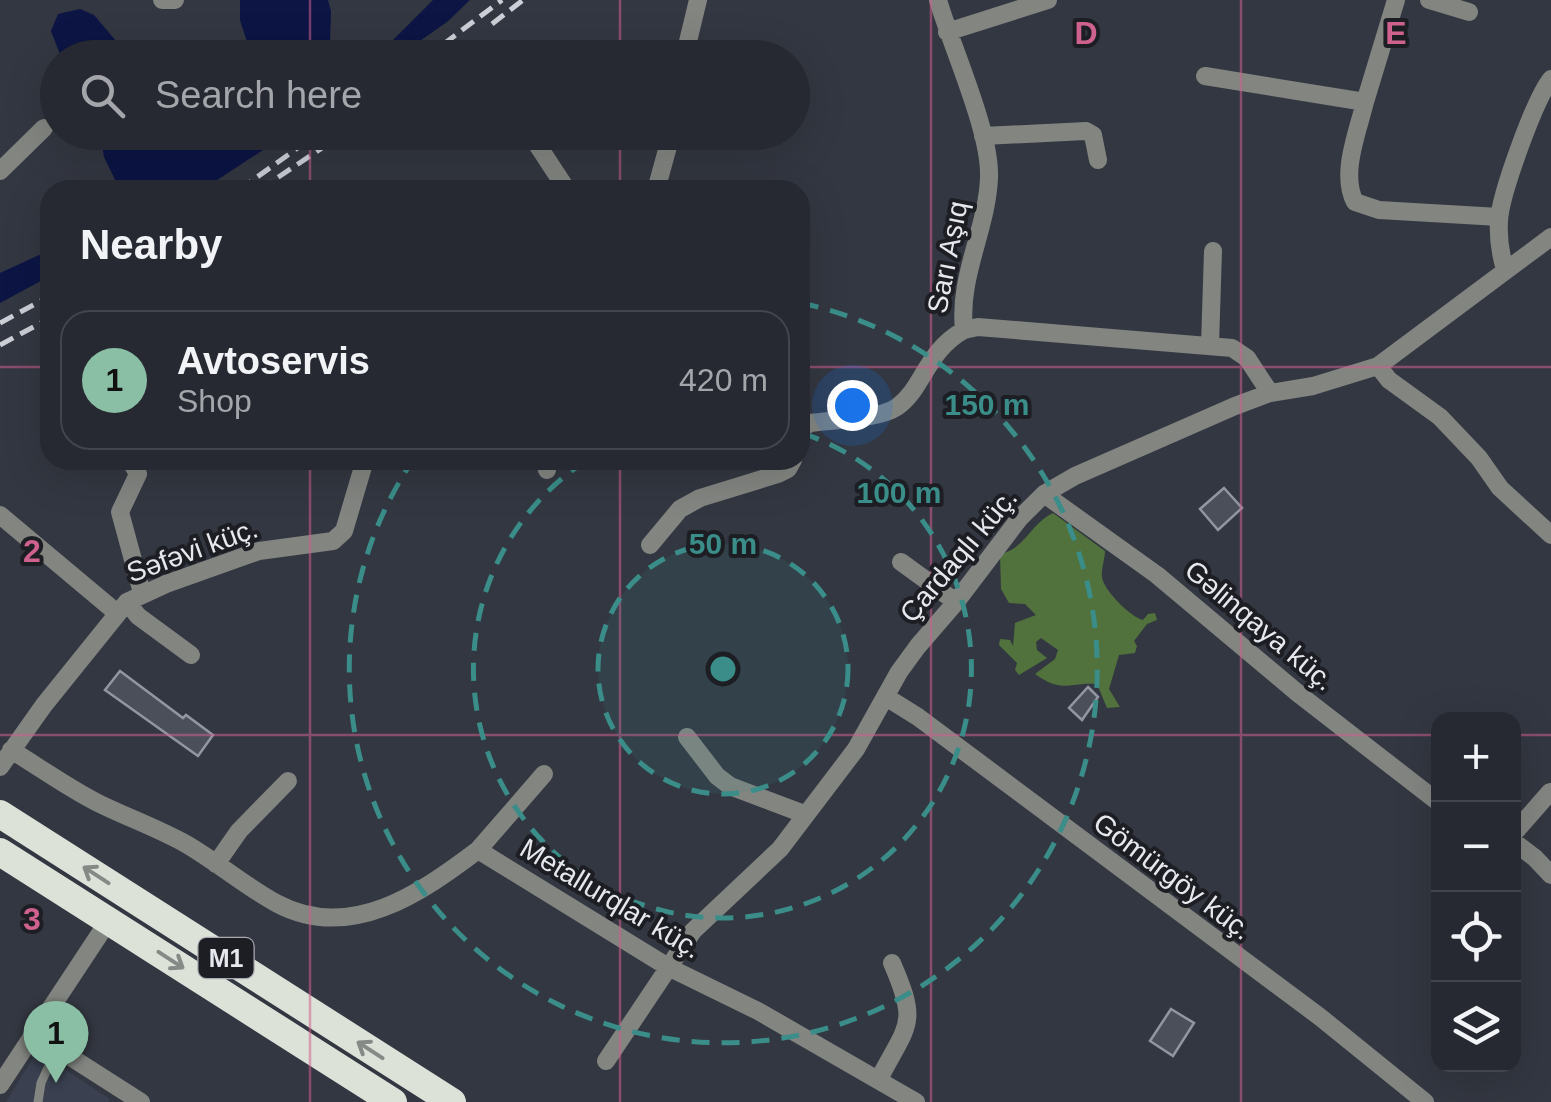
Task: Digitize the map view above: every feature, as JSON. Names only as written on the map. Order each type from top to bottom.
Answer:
[{"type":"highway","name":"M1","points":[[0,814],[452,1102]]},
{"type":"highway","name":"M1","points":[[0,852],[393,1102]]},
{"type":"street","points":[[162,0],[175,0]]},
{"type":"street","points":[[688,40],[698,0]]},
{"type":"street","name":"Sarı Aşıq","points":[[810,423],[888,412],[899,406],[934,353],[946,340],[964,330],[964,294],[988,191],[988,152],[938,0]]},
{"type":"street","points":[[947,32],[1048,0]]},
{"type":"street","points":[[1396,0],[1365,102],[1349,178],[1354,202],[1379,210],[1498,217]]},
{"type":"street","points":[[1429,0],[1469,12]]},
{"type":"street","points":[[1206,76],[1365,102]]},
{"type":"street","points":[[1505,268],[1498,217],[1533,109],[1551,79]]},
{"type":"street","points":[[983,136],[1086,131],[1093,135],[1098,160]]},
{"type":"street","points":[[0,171],[40,132]]},
{"type":"street","points":[[541,150],[560,180]]},
{"type":"street","points":[[659,180],[667,150]]},
{"type":"street","name":"Çardaqlı küç.","points":[[606,1060],[693,931],[780,849],[856,749],[918,646],[1019,519],[1044,494],[1075,476],[1270,393],[1313,386],[1378,366],[1551,237]]},
{"type":"street","points":[[1210,344],[1213,251]]},
{"type":"street","points":[[964,330],[1232,348],[1247,358],[1270,393]]},
{"type":"street","points":[[1378,366],[1389,380],[1440,417],[1480,458],[1500,488],[1551,535]]},
{"type":"street","points":[[129,603],[120,512],[138,474],[136,470]]},
{"type":"street","name":"Səfəvi küç.","points":[[0,767],[129,603],[259,551],[333,542],[344,531],[362,470]]},
{"type":"street","points":[[650,545],[680,508],[786,470]]},
{"type":"street","name":"Gəlinqaya küç.","points":[[1044,494],[1144,565],[1300,695],[1431,797]]},
{"type":"street","points":[[0,515],[129,603],[138,616],[191,654]]},
{"type":"street","points":[[901,562],[956,602]]},
{"type":"street","name":"Gömürgöy küç.","points":[[886,697],[1320,1017],[1426,1102]]},
{"type":"street","points":[[688,737],[717,776],[730,786],[804,814]]},
{"type":"street","name":"Metallurqlar küç.","points":[[11,750],[91,799],[163,832],[278,904],[328,916],[400,903],[429,887],[478,850],[668,967],[758,1011],[916,1102]]},
{"type":"street","points":[[478,850],[544,774]]},
{"type":"street","points":[[216,864],[239,831],[288,781]]},
{"type":"street","points":[[1521,824],[1550,792]]},
{"type":"street","points":[[1521,847],[1551,875]]},
{"type":"street","points":[[0,1086],[109,920]]},
{"type":"street","points":[[879,1079],[909,1022],[910,1011],[892,964]]},
{"type":"street","points":[[33,1033],[141,1102]]},
{"type":"lane","points":[[38,1102],[41,1083],[57,1048]]},
{"type":"shaded area","points":[[240,0],[328,0],[330,40],[246,40],[240,20]]},
{"type":"shaded area","points":[[433,0],[470,0],[421,40],[393,40]]},
{"type":"shaded area","points":[[80,9],[94,15],[115,40],[54,40],[51,31],[58,14]]},
{"type":"shaded area","points":[[103,150],[263,150],[217,180],[115,180]]},
{"type":"shaded area","points":[[40,255],[40,281],[0,303],[0,273]]},
{"type":"shaded area","points":[[37,1051],[110,1099],[108,1102],[6,1102]]},
{"type":"green space","points":[[1053,513],[1105,551],[1102,577],[1119,603],[1143,620],[1155,613],[1157,620],[1147,624],[1134,641],[1135,653],[1119,655],[1109,689],[1120,707],[1107,708],[1097,684],[1060,685],[1035,674],[1055,659],[1058,650],[1041,638],[1036,642],[1037,650],[1047,658],[1019,675],[1015,670],[1017,663],[999,645],[1000,639],[1010,640],[1013,646],[1015,623],[1036,615],[1025,604],[1009,603],[1001,589],[1000,554],[1015,547]]},
{"type":"building","points":[[1224,488],[1242,508],[1218,530],[1200,509]]},
{"type":"building","points":[[120,671],[183,718],[186,715],[213,735],[198,756],[105,690]]},
{"type":"building","points":[[1088,687],[1098,697],[1082,720],[1069,708]]},
{"type":"building","points":[[1171,1009],[1194,1023],[1173,1056],[1150,1041]]},
{"type":"railway","points":[[449,40],[502,0]]},
{"type":"railway","points":[[492,24],[523,0]]},
{"type":"railway","points":[[253,180],[295,150]]},
{"type":"railway","points":[[274,180],[319,150]]},
{"type":"railway","points":[[0,323],[40,301]]},
{"type":"railway","points":[[0,345],[40,323]]},
{"type":"place","name":"Avtoservis","points":[[56,1083]]}]
